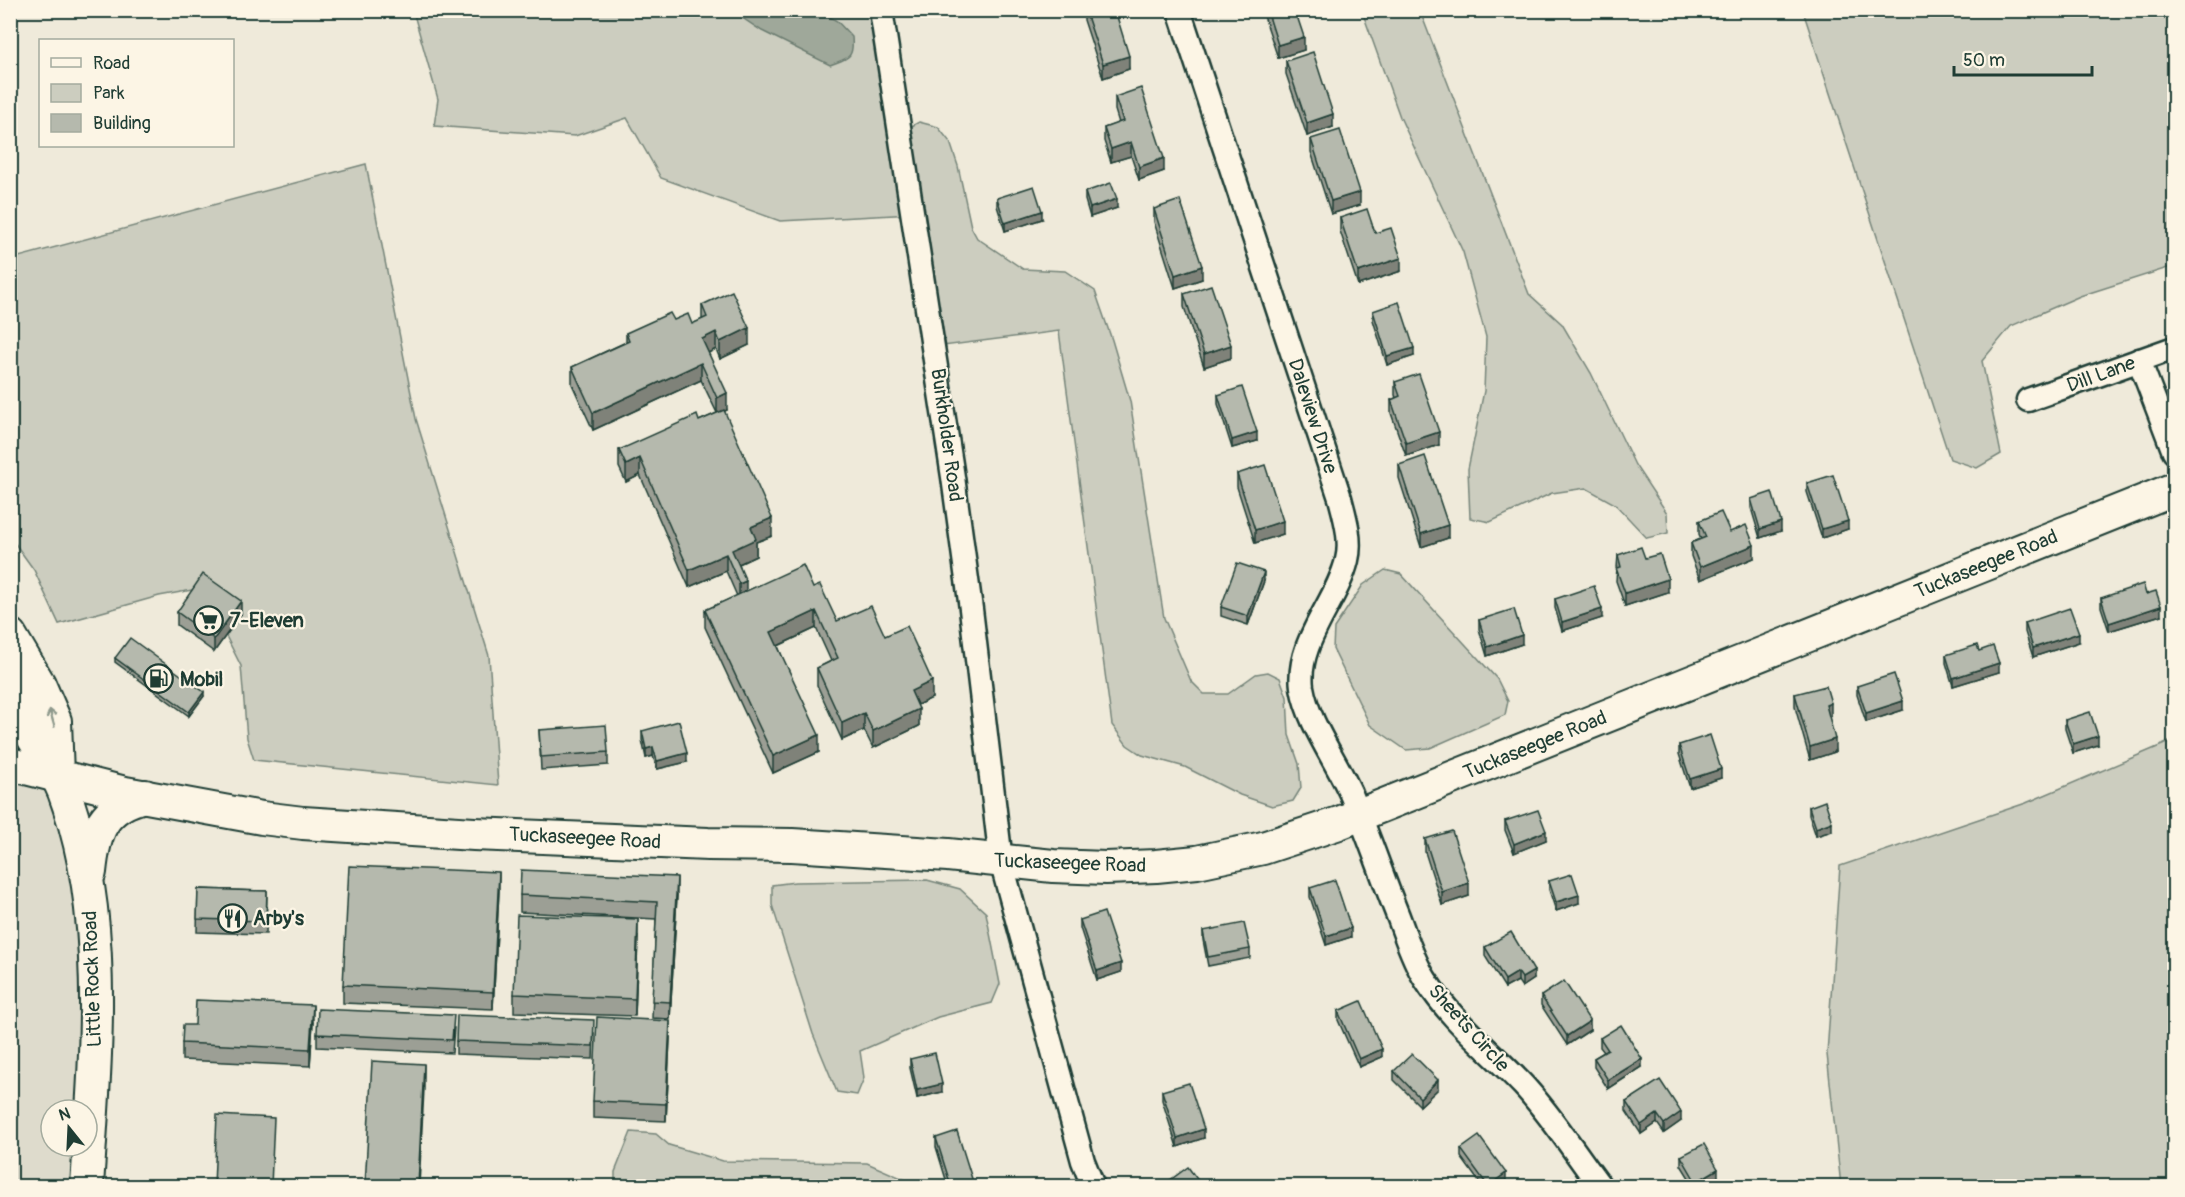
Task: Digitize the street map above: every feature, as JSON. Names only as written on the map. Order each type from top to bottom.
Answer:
[{"type":"street","name":"Burkholder Road","points":[[881,10],[953,477],[1001,861]]},
{"type":"street","name":"Daleview Drive","points":[[1179,10],[1340,498],[1347,528],[1347,561],[1337,587],[1305,652],[1302,688],[1309,709],[1359,815]]},
{"type":"street","name":"Dill Lane","points":[[2028,400],[2175,348]]},
{"type":"street","points":[[2139,360],[2175,452]]},
{"type":"street","name":"Tuckaseegee Road","points":[[10,764],[145,796],[262,818],[303,823],[474,834],[708,844],[792,845],[1106,868],[1197,862],[1263,848],[1359,815],[2175,489]]},
{"type":"street","name":"Little Rock Road","points":[[10,635],[36,677],[55,721],[57,776]]},
{"type":"street","name":"Little Rock Road","points":[[10,688],[28,730],[57,776],[77,832],[88,891],[94,952],[96,1023],[87,1186]]},
{"type":"street","points":[[88,891],[92,855],[103,820],[115,807],[128,800],[145,796]]},
{"type":"street","name":"Sheets Circle","points":[[1359,815],[1424,978],[1462,1026],[1523,1085],[1549,1116],[1600,1186]]},
{"type":"street","points":[[1001,861],[1083,1161],[1093,1186]]},
{"type":"shaded area","points":[[732,11],[819,11],[837,21],[852,37],[851,54],[830,65],[762,31]]},
{"type":"shaded area","points":[[11,767],[56,778],[75,832],[87,892],[94,952],[94,1024],[90,1098],[39,1098],[39,1158],[87,1158],[85,1186],[11,1186]]},
{"type":"green space","points":[[413,11],[869,11],[913,214],[780,221],[661,178],[627,118],[575,136],[434,126],[438,99]]},
{"type":"green space","points":[[1362,11],[1420,11],[1529,294],[1562,324],[1591,373],[1635,465],[1667,513],[1668,533],[1647,538],[1615,504],[1586,488],[1552,493],[1490,522],[1470,518],[1468,469],[1484,391],[1486,337],[1463,252],[1400,117]]},
{"type":"green space","points":[[1803,11],[2174,11],[2174,266],[2080,296],[2011,326],[1982,361],[2001,454],[1977,468],[1950,459]]},
{"type":"green space","points":[[919,122],[938,127],[950,142],[958,166],[971,227],[977,238],[1023,269],[1065,271],[1095,291],[1130,401],[1164,618],[1191,681],[1204,694],[1228,694],[1256,674],[1268,672],[1280,678],[1287,697],[1289,735],[1299,764],[1301,788],[1293,801],[1272,806],[1240,795],[1185,767],[1142,755],[1127,745],[1112,725],[1059,331],[943,346],[910,127]]},
{"type":"green space","points":[[366,164],[416,419],[489,656],[498,785],[254,760],[247,738],[241,666],[226,636],[241,614],[203,588],[159,596],[59,624],[34,570],[11,538],[11,259]]},
{"type":"green space","points":[[1385,570],[1401,574],[1497,679],[1508,701],[1505,715],[1430,748],[1406,750],[1370,725],[1333,649],[1334,628],[1363,585]]},
{"type":"green space","points":[[2174,740],[2174,1186],[1841,1186],[1827,1054],[1840,866],[2026,803]]},
{"type":"green space","points":[[927,880],[960,889],[986,913],[1000,984],[992,1003],[938,1017],[860,1051],[864,1078],[857,1095],[837,1092],[813,1034],[772,905],[772,885],[795,882]]},
{"type":"green space","points":[[631,1132],[656,1134],[669,1145],[723,1161],[867,1163],[906,1180],[910,1186],[615,1186],[615,1172]]},
{"type":"building","points":[[1085,10],[1115,10],[1129,56],[1103,64]]},
{"type":"building","points":[[1267,10],[1295,10],[1304,37],[1278,45]]},
{"type":"building","points":[[1313,52],[1333,114],[1307,123],[1286,61]]},
{"type":"building","points":[[1141,88],[1164,158],[1139,167],[1131,142],[1111,149],[1104,128],[1123,121],[1115,97]]},
{"type":"building","points":[[1340,130],[1360,192],[1331,201],[1311,139]]},
{"type":"building","points":[[1111,183],[1117,199],[1090,208],[1085,192]]},
{"type":"building","points":[[1034,186],[1042,211],[1005,223],[997,198]]},
{"type":"building","points":[[1180,200],[1202,266],[1175,275],[1154,209]]},
{"type":"building","points":[[1367,209],[1375,233],[1391,228],[1401,258],[1358,272],[1340,218]]},
{"type":"building","points":[[1211,285],[1231,345],[1204,354],[1184,294]]},
{"type":"building","points":[[732,291],[749,328],[720,342],[716,332],[702,339],[727,393],[717,398],[701,363],[593,413],[572,367],[629,341],[626,333],[670,313],[674,320],[688,314],[692,324],[707,317],[702,305]]},
{"type":"building","points":[[1399,302],[1414,348],[1387,356],[1373,311]]},
{"type":"building","points":[[1419,374],[1439,432],[1406,443],[1391,400],[1400,396],[1395,382]]},
{"type":"building","points":[[1242,387],[1257,432],[1232,440],[1218,395]]},
{"type":"building","points":[[724,410],[772,518],[751,527],[756,539],[732,550],[746,581],[739,584],[726,554],[689,570],[640,458],[626,465],[619,450],[697,415],[699,421]]},
{"type":"building","points":[[1425,456],[1448,525],[1421,534],[1399,465]]},
{"type":"building","points":[[1265,465],[1283,521],[1255,530],[1237,474]]},
{"type":"building","points":[[1833,475],[1848,521],[1822,529],[1807,483]]},
{"type":"building","points":[[1772,492],[1781,522],[1760,529],[1751,499]]},
{"type":"building","points":[[1721,512],[1730,532],[1746,525],[1754,545],[1700,567],[1691,543],[1706,537],[1699,521]]},
{"type":"building","points":[[1641,547],[1645,558],[1660,554],[1668,579],[1625,593],[1616,568],[1621,567],[1618,555]]},
{"type":"building","points":[[1237,563],[1264,572],[1248,616],[1221,607]]},
{"type":"building","points":[[803,565],[813,588],[820,585],[837,621],[871,606],[885,636],[907,626],[932,681],[911,691],[919,709],[873,731],[864,713],[842,723],[817,668],[838,658],[816,611],[771,632],[819,735],[773,756],[705,610]]},
{"type":"building","name":"7-Eleven","points":[[203,574],[241,601],[214,639],[177,612]]},
{"type":"building","points":[[2143,584],[2146,594],[2156,591],[2161,606],[2109,623],[2101,598]]},
{"type":"building","points":[[1594,586],[1602,609],[1562,622],[1555,599]]},
{"type":"building","points":[[2070,608],[2079,633],[2033,648],[2025,623]]},
{"type":"building","points":[[1514,609],[1522,635],[1487,647],[1479,620]]},
{"type":"building","name":"Mobil","points":[[130,638],[204,692],[189,712],[115,658]]},
{"type":"building","points":[[1977,645],[1979,651],[1993,646],[1999,663],[1953,678],[1946,655]]},
{"type":"building","points":[[1894,674],[1903,701],[1866,713],[1857,686]]},
{"type":"building","points":[[1826,686],[1831,703],[1826,705],[1835,739],[1810,747],[1795,694]]},
{"type":"building","points":[[2090,712],[2098,736],[2073,744],[2065,720]]},
{"type":"building","points":[[679,721],[687,753],[657,761],[653,747],[646,749],[642,731]]},
{"type":"building","points":[[606,725],[608,752],[541,757],[539,730]]},
{"type":"building","points":[[1710,735],[1721,769],[1690,779],[1679,745]]},
{"type":"building","points":[[1825,801],[1832,822],[1816,828],[1809,807]]},
{"type":"building","points":[[1538,810],[1546,831],[1514,844],[1505,821]]},
{"type":"building","points":[[1452,831],[1469,883],[1442,892],[1425,839]]},
{"type":"building","points":[[349,866],[499,872],[493,992],[343,985]]},
{"type":"building","points":[[521,870],[677,877],[670,1002],[652,1001],[657,902],[520,895]]},
{"type":"building","points":[[1572,874],[1579,895],[1556,902],[1549,881]]},
{"type":"building","points":[[1335,880],[1351,928],[1326,936],[1310,888]]},
{"type":"building","points":[[198,889],[267,891],[266,921],[197,919]]},
{"type":"building","points":[[1104,912],[1121,963],[1097,971],[1080,920]]},
{"type":"building","points":[[517,915],[638,919],[635,999],[514,994]]},
{"type":"building","points":[[1244,923],[1250,949],[1208,957],[1203,931]]},
{"type":"building","points":[[1511,932],[1534,971],[1522,978],[1518,972],[1505,980],[1485,947]]},
{"type":"building","points":[[1564,981],[1590,1021],[1567,1036],[1541,996]]},
{"type":"building","points":[[196,1000],[313,1005],[310,1049],[182,1043],[183,1025],[195,1025]]},
{"type":"building","points":[[1361,1001],[1382,1049],[1359,1059],[1338,1011]]},
{"type":"building","points":[[318,1009],[454,1015],[452,1040],[317,1034]]},
{"type":"building","points":[[457,1015],[594,1020],[593,1046],[456,1041]]},
{"type":"building","points":[[597,1017],[670,1021],[666,1104],[593,1101]]},
{"type":"building","points":[[1621,1025],[1642,1059],[1608,1080],[1594,1058],[1608,1050],[1600,1038]]},
{"type":"building","points":[[935,1053],[942,1084],[917,1090],[910,1059]]},
{"type":"building","points":[[1412,1054],[1438,1080],[1420,1098],[1394,1071]]},
{"type":"building","points":[[372,1061],[424,1064],[418,1186],[365,1186]]},
{"type":"building","points":[[1660,1080],[1681,1112],[1664,1124],[1657,1114],[1641,1125],[1626,1102]]},
{"type":"building","points":[[1189,1083],[1204,1129],[1177,1138],[1162,1091]]},
{"type":"building","points":[[217,1115],[274,1118],[271,1186],[214,1186]]},
{"type":"building","points":[[957,1131],[973,1182],[951,1186],[936,1138]]},
{"type":"building","points":[[1479,1136],[1506,1173],[1488,1186],[1461,1149]]},
{"type":"building","points":[[1704,1144],[1718,1169],[1696,1182],[1681,1156]]},
{"type":"building","points":[[1188,1167],[1202,1186],[1173,1186],[1169,1181]]},
{"type":"place","name":"7-Eleven","points":[[209,620]]},
{"type":"place","name":"Mobil","points":[[159,679]]},
{"type":"place","name":"Arby's","points":[[232,918]]}]
